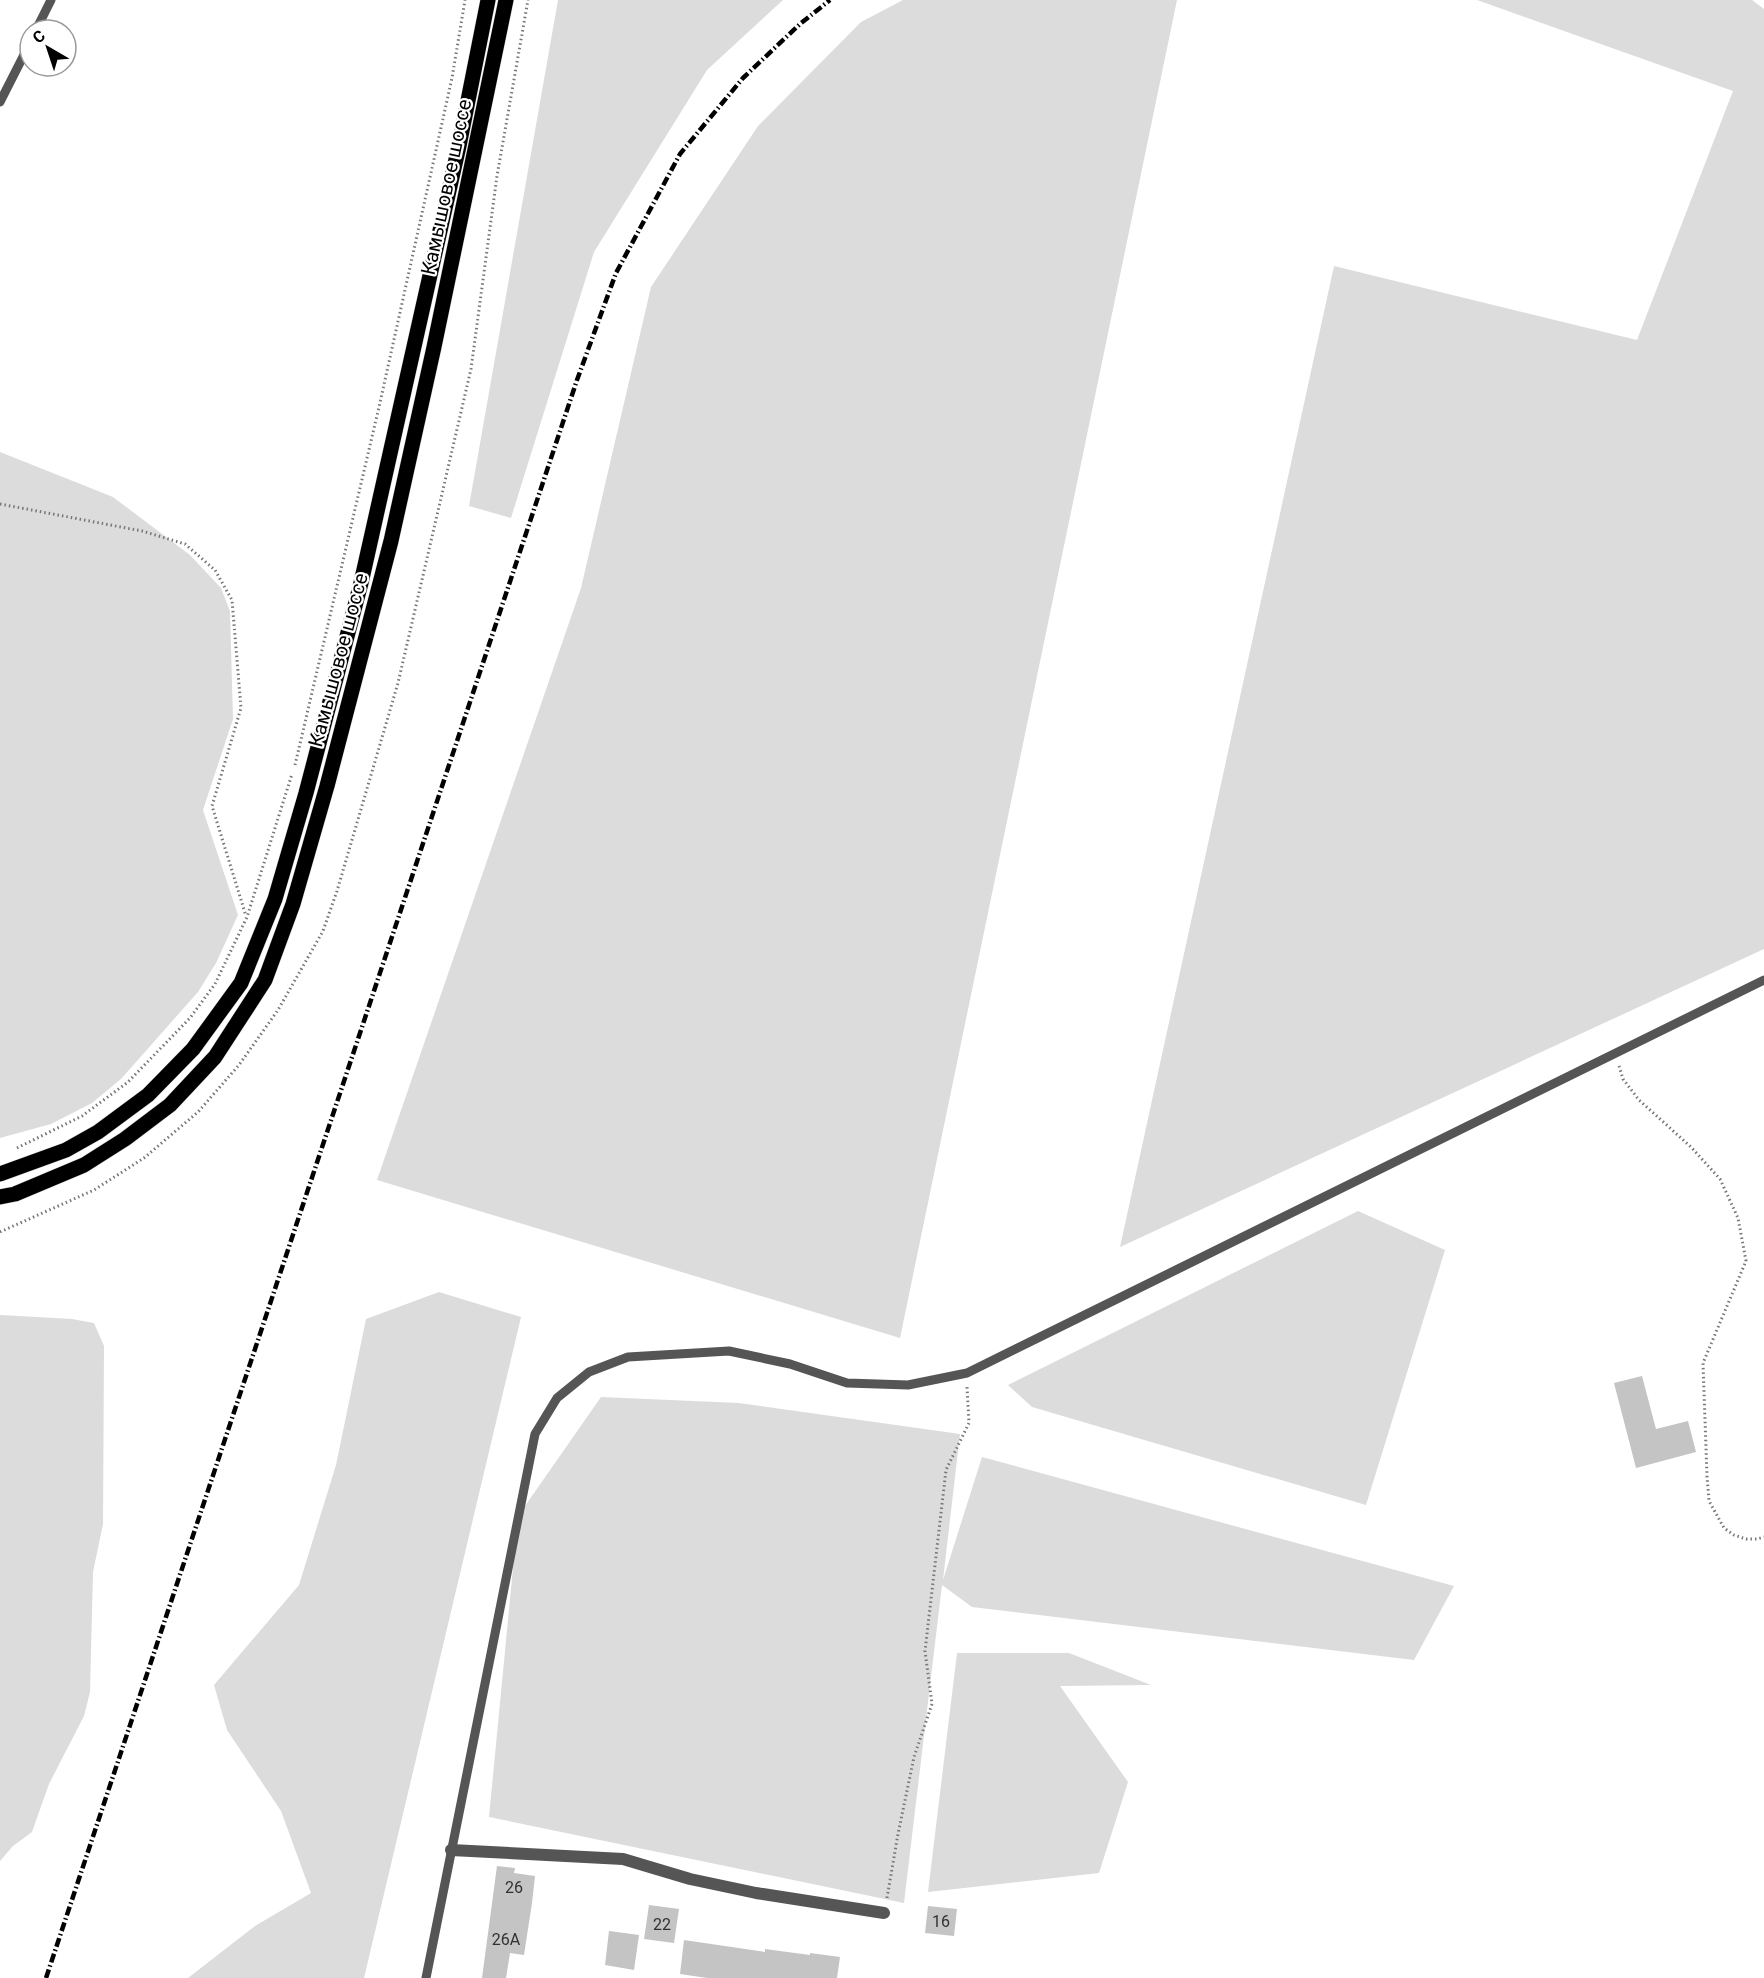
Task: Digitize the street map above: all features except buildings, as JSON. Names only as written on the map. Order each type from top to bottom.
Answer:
[{"type":"main road","name":"Камышовое шоссе","points":[[0,1174],[66,1150],[98,1132],[148,1095],[193,1049],[241,982],[275,899],[306,793],[358,594],[459,146],[488,0]]},
{"type":"main road","name":"Камышовое шоссе","points":[[0,1197],[15,1194],[84,1165],[125,1139],[170,1105],[215,1057],[265,980],[296,893],[327,786],[391,541],[506,0]]},
{"type":"street","points":[[451,1850],[623,1859],[690,1879],[756,1893],[884,1913]]},
{"type":"lane","points":[[42,18],[51,0]]},
{"type":"lane","points":[[0,102],[18,67]]},
{"type":"lane","points":[[426,1978],[535,1434],[557,1398],[589,1372],[628,1358],[729,1351],[790,1364],[847,1383],[908,1385],[967,1373],[1764,980]]},
{"type":"path","points":[[16,1149],[82,1116],[128,1082],[190,1018],[215,984],[247,917],[293,771],[381,396],[452,78],[465,0]]},
{"type":"path","points":[[0,504],[142,531],[185,544],[215,570],[232,600],[240,708],[212,806],[247,917]]},
{"type":"path","points":[[1614,1053],[1623,1078],[1639,1100],[1691,1147],[1720,1179],[1738,1218],[1746,1261],[1703,1363],[1709,1501],[1724,1528],[1734,1535],[1746,1539],[1764,1537]]},
{"type":"path","points":[[884,1913],[914,1757],[932,1704],[925,1651],[946,1470],[969,1423],[967,1373]]},
{"type":"shaded area","points":[[558,0],[783,0],[707,70],[594,252],[511,518],[469,506]]},
{"type":"shaded area","points":[[903,0],[1177,0],[900,1338],[377,1180],[581,588],[651,287],[758,126],[861,22]]},
{"type":"shaded area","points":[[1477,0],[1752,0],[1764,9],[1764,949],[1120,1247],[1334,266],[1637,340],[1733,91]]},
{"type":"shaded area","points":[[0,452],[113,497],[190,555],[221,588],[230,611],[233,719],[203,810],[238,915],[216,963],[198,992],[121,1079],[92,1103],[51,1124],[0,1138]]},
{"type":"shaded area","points":[[1358,1211],[1445,1250],[1366,1505],[1032,1407],[1008,1385]]},
{"type":"shaded area","points":[[439,1292],[521,1317],[364,1978],[188,1978],[255,1926],[311,1893],[281,1811],[227,1730],[214,1685],[299,1585],[336,1465],[366,1319]]},
{"type":"shaded area","points":[[0,1315],[72,1319],[94,1323],[104,1346],[103,1524],[93,1572],[90,1692],[84,1716],[49,1784],[32,1832],[13,1846],[0,1861]]},
{"type":"shaded area","points":[[601,1397],[739,1403],[960,1434],[943,1580],[982,1457],[1454,1586],[1414,1660],[972,1607],[942,1585],[904,1903],[489,1817],[518,1516]]},
{"type":"shaded area","points":[[957,1653],[1069,1653],[1151,1685],[1060,1686],[1128,1782],[1099,1873],[928,1892]]},
{"type":"railway","points":[[46,1978],[577,380],[616,273],[680,154],[743,78],[800,24],[830,0]]}]
